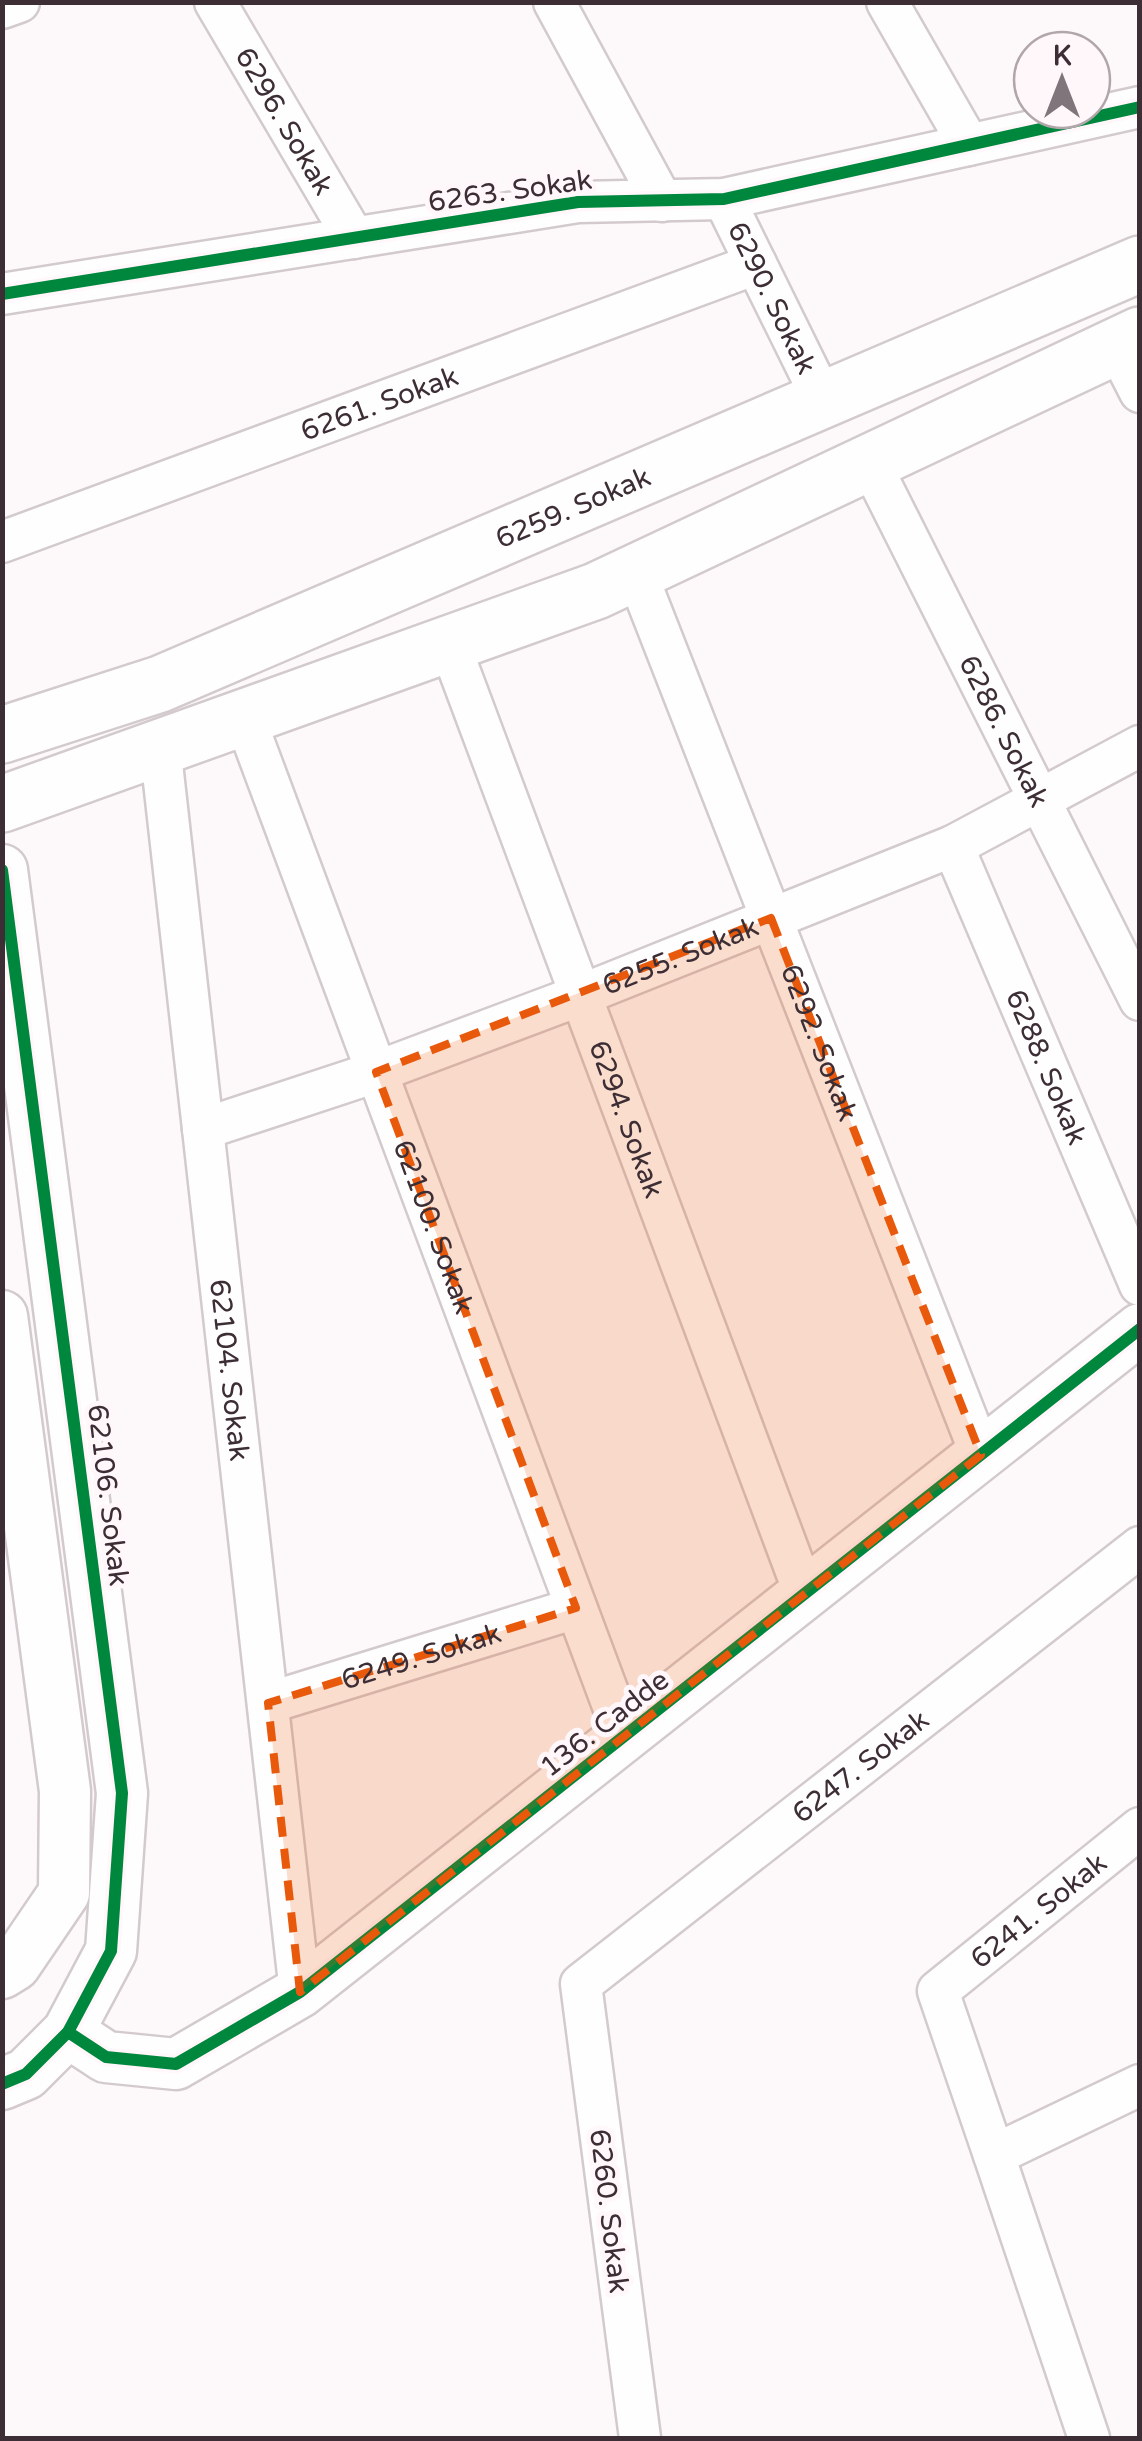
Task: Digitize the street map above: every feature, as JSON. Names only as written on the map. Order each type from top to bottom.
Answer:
[{"type":"main road","name":"6259. Sokak","points":[[2,735],[160,684],[1140,264]]},
{"type":"main road","points":[[2,804],[636,572],[869,461],[1132,358]]},
{"type":"street","points":[[2,8],[18,2]]},
{"type":"street","name":"6296. Sokak","points":[[216,2],[354,238]]},
{"type":"street","points":[[554,2],[662,201]]},
{"type":"street","points":[[886,2],[969,145]]},
{"type":"street","name":"6263. Sokak","points":[[2,294],[578,202],[724,200],[1140,107]]},
{"type":"street","name":"6290. Sokak","points":[[724,200],[822,398]]},
{"type":"street","name":"6261. Sokak","points":[[2,542],[756,264]]},
{"type":"street","name":"6286. Sokak","points":[[869,461],[1140,1000]]},
{"type":"street","name":"6292. Sokak","points":[[636,572],[981,1455]]},
{"type":"street","name":"6294. Sokak","points":[[449,643],[805,1595]]},
{"type":"street","name":"62100. Sokak","points":[[244,716],[625,1738]]},
{"type":"street","name":"62104. Sokak","points":[[160,746],[300,1992]]},
{"type":"street","name":"6255. Sokak","points":[[203,1129],[376,1072],[581,995],[953,846],[1140,746]]},
{"type":"street","name":"6288. Sokak","points":[[953,846],[1140,1285]]},
{"type":"street","name":"62106. Sokak","points":[[2,870],[122,1792],[111,1951],[68,2032],[26,2074],[2,2084]]},
{"type":"street","points":[[2,1316],[65,1791],[64,1892],[15,1965],[2,1974]]},
{"type":"street","name":"136. Cadde","points":[[68,2032],[106,2057],[176,2064],[300,1992],[1140,1329]]},
{"type":"street","name":"6247. Sokak","points":[[581,1984],[1140,1547]]},
{"type":"street","name":"6249. Sokak","points":[[268,1703],[576,1608]]},
{"type":"street","name":"6241. Sokak","points":[[994,2155],[938,1991],[1140,1828]]},
{"type":"street","name":"6260. Sokak","points":[[581,1984],[640,2438]]},
{"type":"street","points":[[1089,2438],[994,2155],[1140,2086]]},
{"type":"highlighted area","points":[[771,918],[981,1455],[300,1992],[268,1703],[576,1608],[376,1072]]},
{"type":"cycle path","points":[[2,294],[578,202],[724,199],[1140,107]]},
{"type":"cycle path","points":[[2,870],[122,1793],[111,1951],[68,2032],[26,2074],[2,2084]]},
{"type":"cycle path","points":[[68,2032],[106,2057],[176,2064],[300,1992],[1140,1329]]}]
